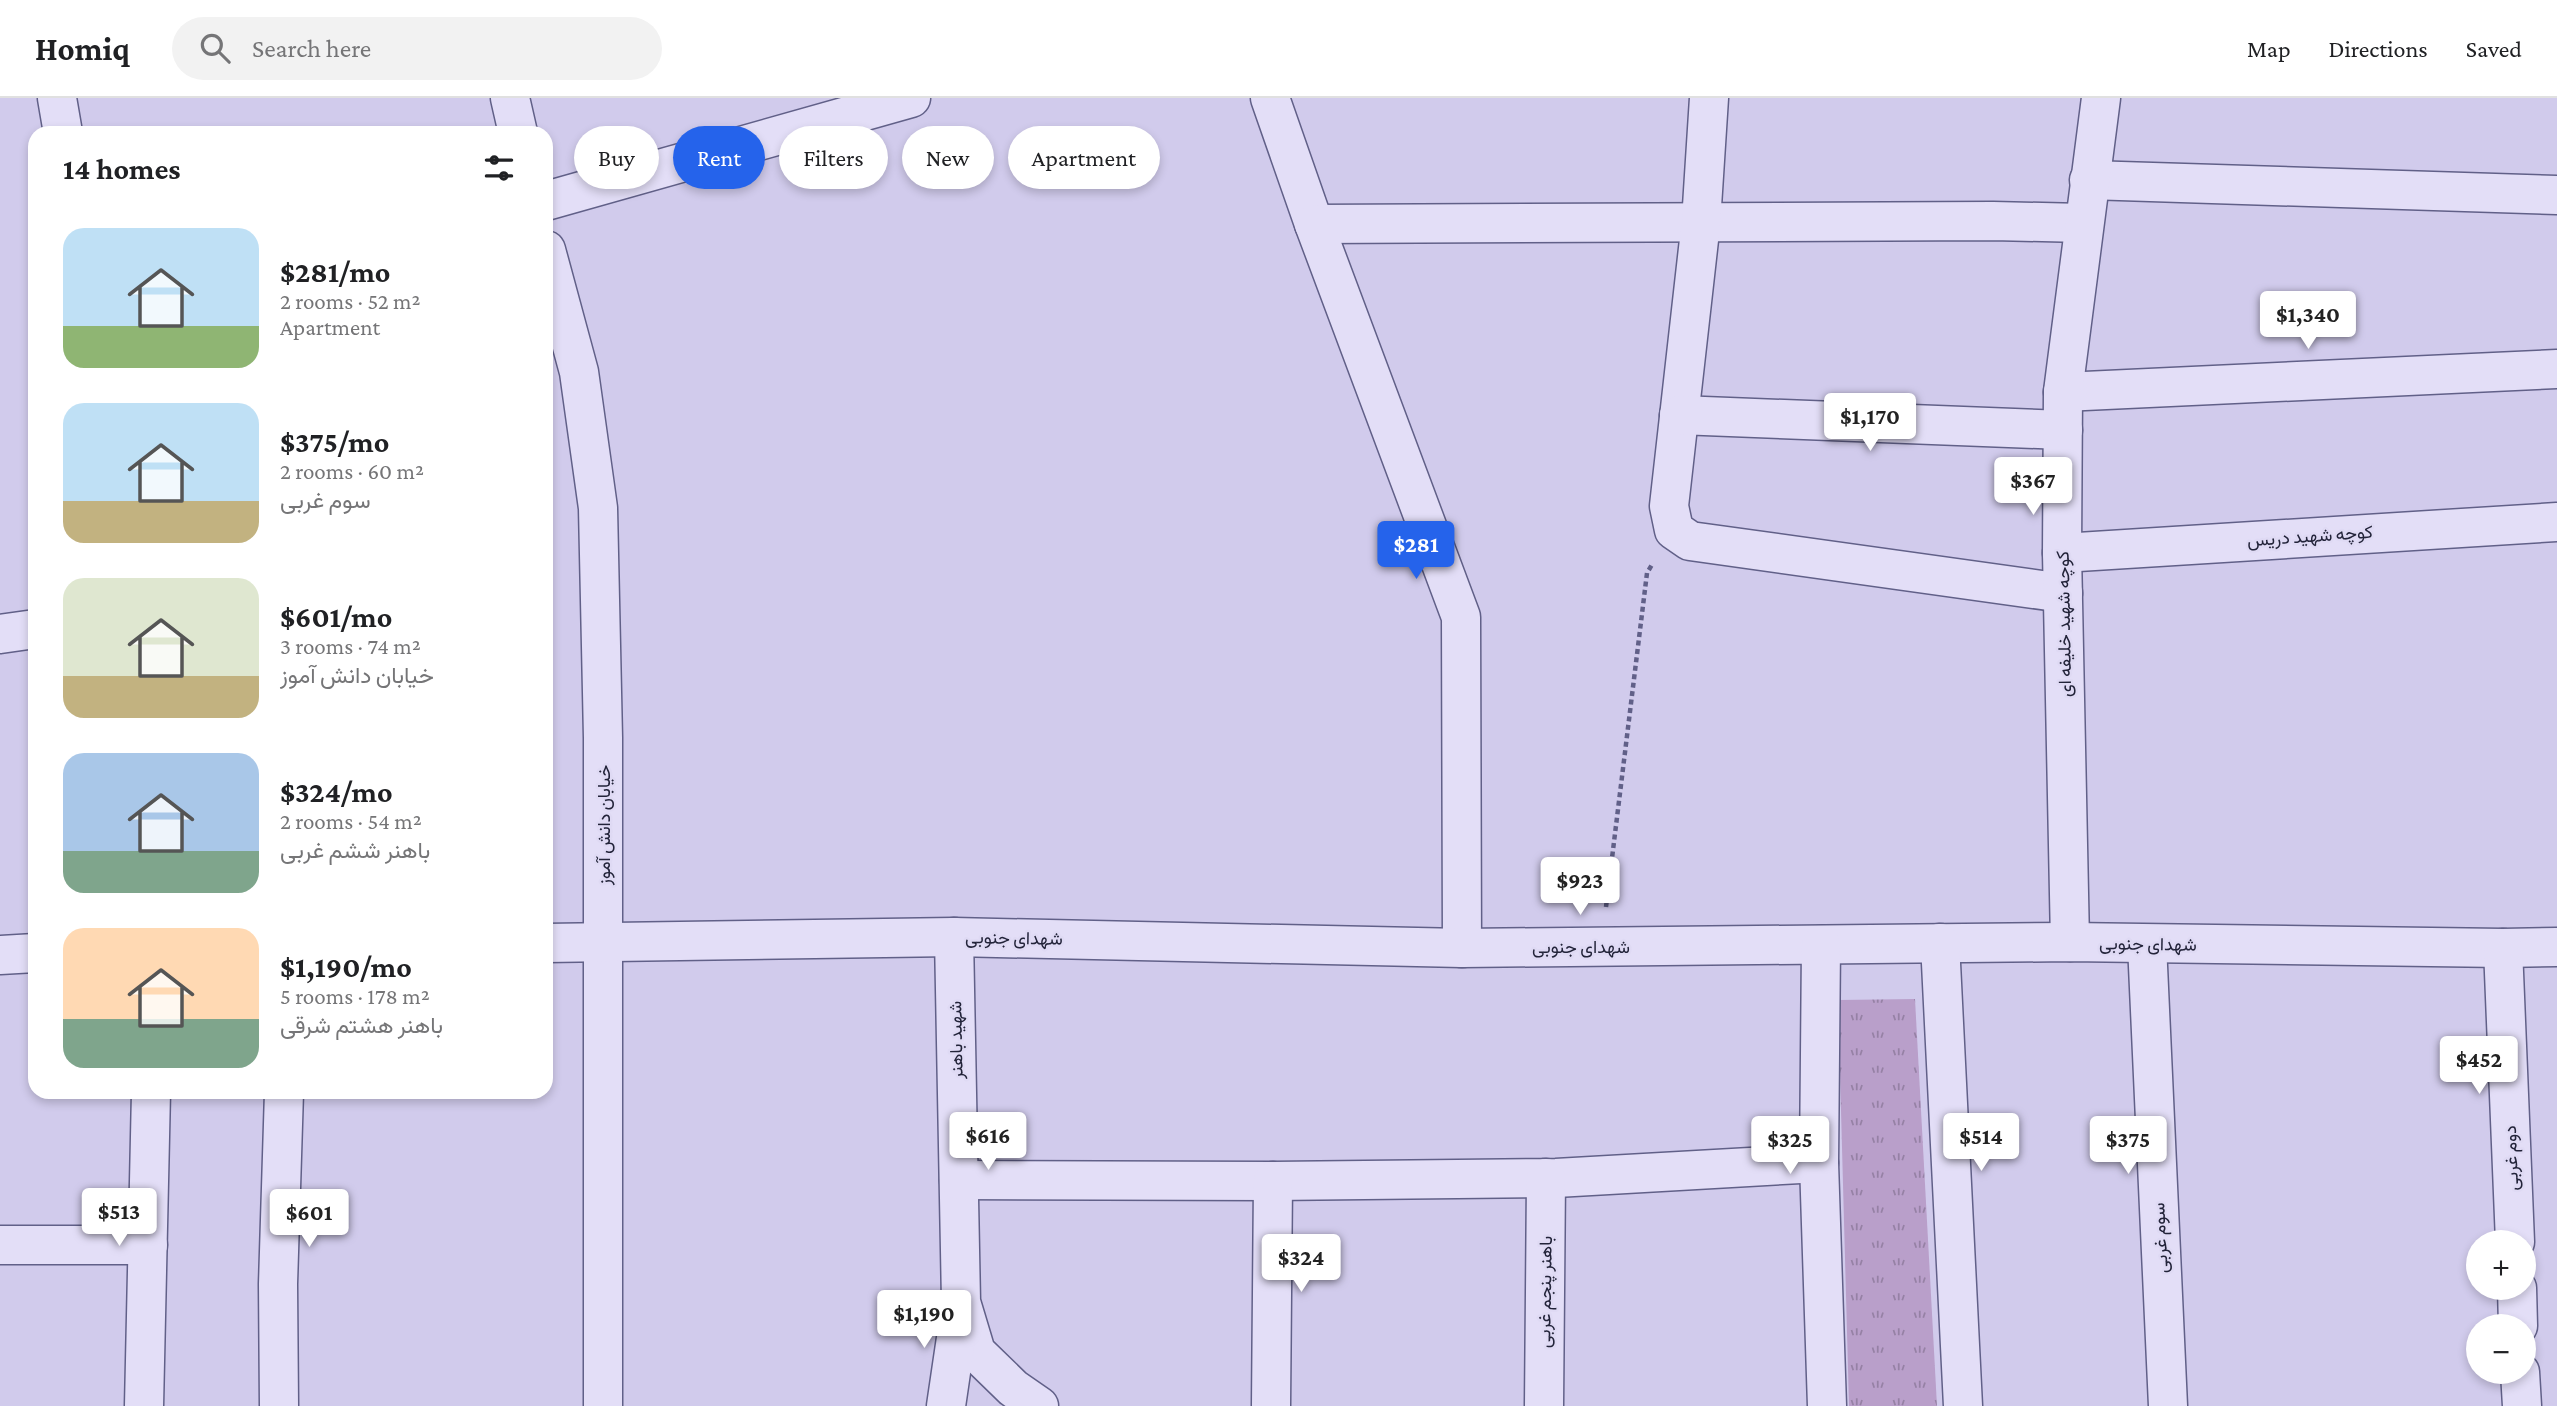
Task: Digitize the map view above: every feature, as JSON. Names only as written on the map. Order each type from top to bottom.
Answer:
[{"type":"street","points":[[57,98],[62,126]]},
{"type":"street","points":[[510,98],[516,126]]},
{"type":"street","points":[[553,199],[911,98]]},
{"type":"street","points":[[1270,98],[1314,224],[1461,617],[1462,948]]},
{"type":"street","points":[[1709,98],[1701,222],[1669,506],[1674,530],[1690,541],[2063,593]]},
{"type":"street","name":"کوچه شهید خلیفه ای","points":[[2070,942],[2063,593],[2063,392],[2101,98]]},
{"type":"street","points":[[2089,180],[2557,195]]},
{"type":"street","points":[[1314,224],[1993,221],[2083,223]]},
{"type":"street","name":"خیابان دانش آموز","points":[[553,276],[579,372],[598,508],[603,738],[603,1406]]},
{"type":"street","points":[[2063,392],[2557,369]]},
{"type":"street","points":[[1679,415],[2063,430]]},
{"type":"street","name":"کوچه شهید دریس","points":[[2063,553],[2557,522]]},
{"type":"street","points":[[0,634],[28,630]]},
{"type":"street","name":"شهدای جنوبی","points":[[553,943],[954,937],[1462,948],[2070,942],[2557,947]]},
{"type":"street","name":"شهید باهنر","points":[[954,937],[961,1302],[976,1352],[1013,1388],[1039,1406]]},
{"type":"street","points":[[1940,943],[1963,1406]]},
{"type":"street","name":"سوم غربی","points":[[2147,944],[2168,1406]]},
{"type":"street","points":[[1821,945],[1819,1163],[1827,1406]]},
{"type":"street","name":"دوم غربی","points":[[2502,948],[2514,1230]]},
{"type":"street","points":[[0,955],[28,953]]},
{"type":"street","points":[[144,1406],[151,1099]]},
{"type":"street","points":[[279,1406],[278,1284],[284,1099]]},
{"type":"street","points":[[958,1180],[1546,1178],[1819,1163]]},
{"type":"street","name":"باهنر پنجم غربی","points":[[1544,1406],[1546,1178]]},
{"type":"street","points":[[1271,1406],[1273,1181]]},
{"type":"street","points":[[0,1245],[148,1244]]},
{"type":"street","points":[[946,1406],[961,1302]]},
{"type":"street","points":[[2521,1384],[2522,1406]]},
{"type":"path","points":[[1601,946],[1647,573],[1674,530]]},
{"type":"green space","points":[[1915,999],[1937,1406],[1849,1406],[1838,1000]]}]
